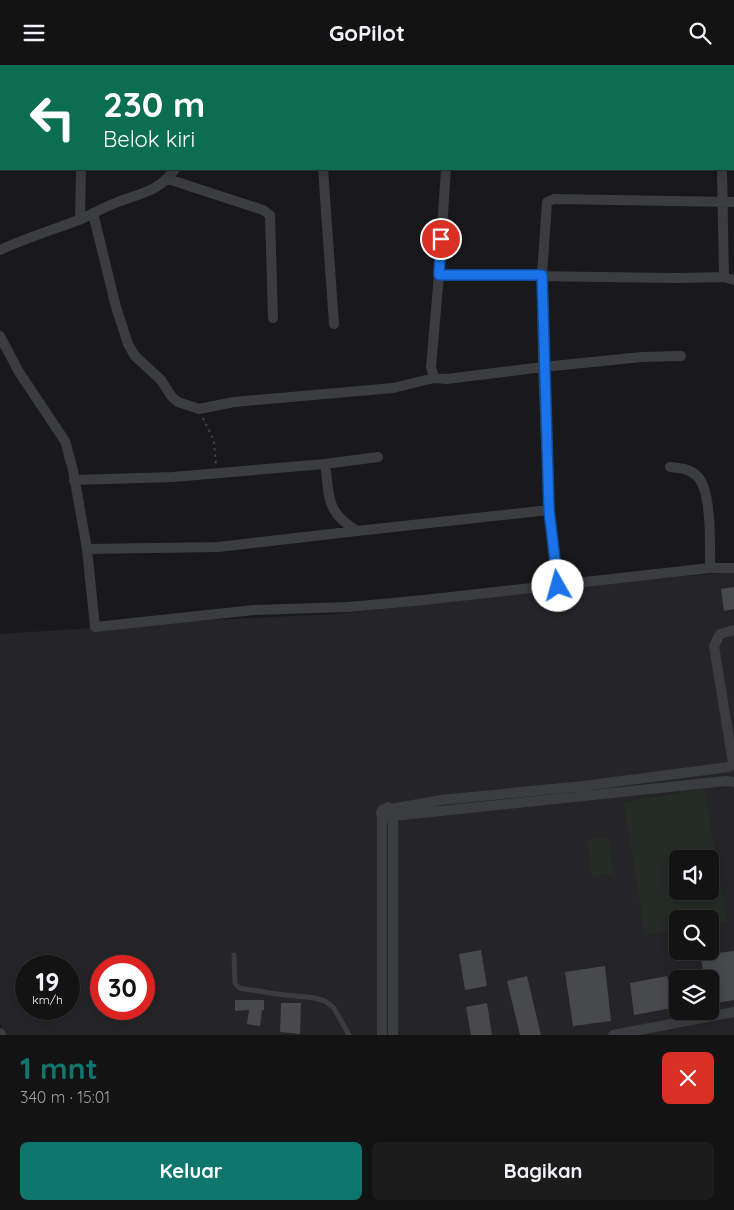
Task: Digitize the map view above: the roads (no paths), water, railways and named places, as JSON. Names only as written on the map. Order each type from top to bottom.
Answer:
[{"type":"street","points":[[80,219],[81,170]]},
{"type":"street","points":[[0,250],[146,193],[168,179],[174,170]]},
{"type":"street","points":[[323,170],[334,324]]},
{"type":"street","points":[[434,378],[430,367],[439,275],[446,170]]},
{"type":"street","points":[[439,275],[729,278],[722,201],[722,170]]},
{"type":"street","points":[[168,179],[263,210],[270,215],[274,318]]},
{"type":"street","points":[[558,586],[549,510],[543,367],[542,275],[546,205],[549,200],[734,201]]},
{"type":"street","points":[[93,213],[116,307],[135,357],[161,379],[172,397],[178,402],[199,409],[234,402],[393,388],[434,378],[447,379],[642,357],[681,356]]},
{"type":"street","points":[[0,336],[19,372],[65,441],[86,549],[95,627],[254,610],[349,607],[472,595],[505,589],[558,586],[710,568],[734,568]]},
{"type":"street","points":[[74,480],[173,477],[325,465],[378,457]]},
{"type":"street","points":[[325,465],[330,504],[340,519],[357,531]]},
{"type":"street","points":[[670,467],[688,470],[698,476],[706,492],[710,568]]},
{"type":"street","points":[[86,549],[218,547],[549,510]]},
{"type":"street","points":[[389,815],[441,800],[729,767],[734,763],[714,646],[720,634],[734,629]]},
{"type":"street","points":[[389,815],[726,781],[734,782]]},
{"type":"street","points":[[382,1035],[389,815]]},
{"type":"street","points":[[389,815],[393,1035]]},
{"type":"street","points":[[382,1002],[393,1003]]},
{"type":"street","points":[[613,1035],[734,1012]]},
{"type":"lane","points":[[234,955],[235,983],[239,988],[325,1001],[334,1008],[349,1035]]}]
